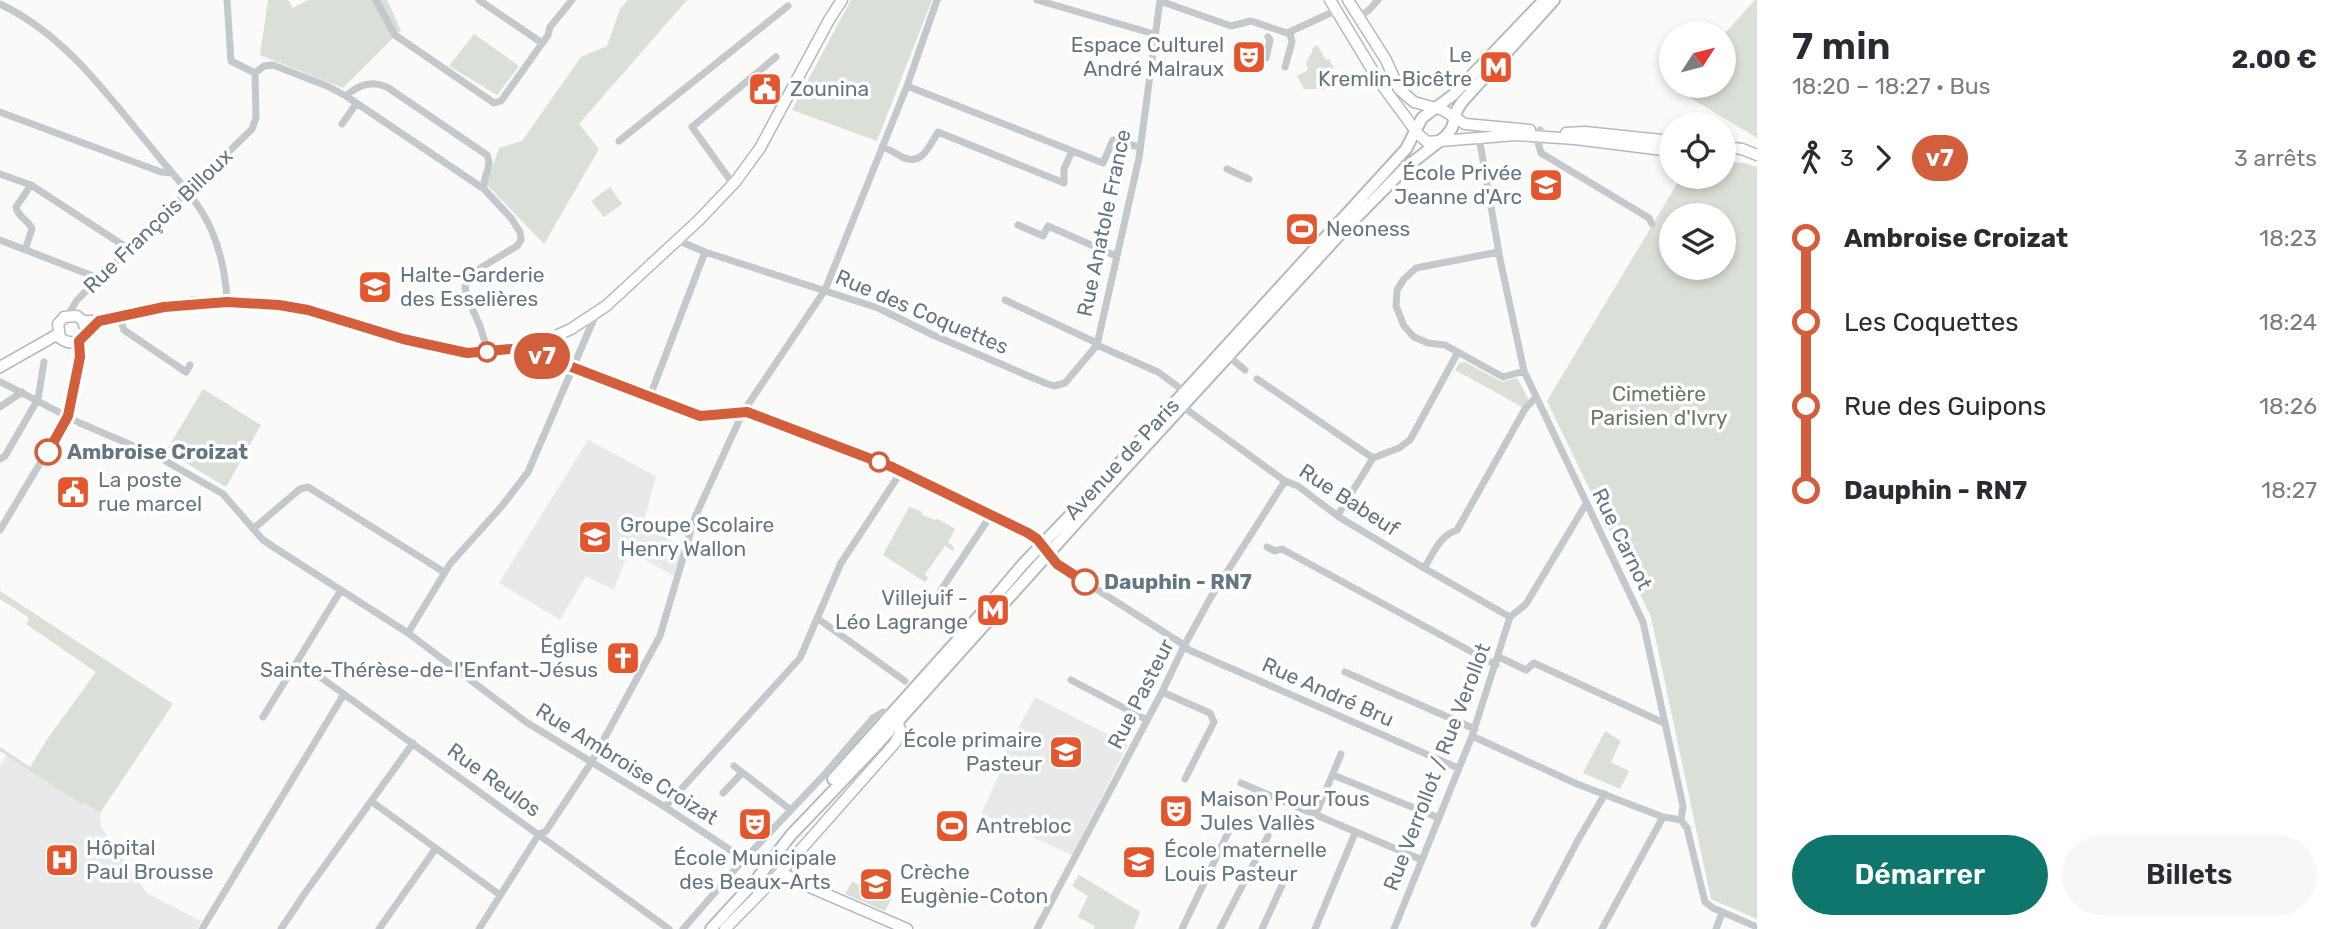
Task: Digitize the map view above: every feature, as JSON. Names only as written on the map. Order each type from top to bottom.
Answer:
[{"type":"main road","points":[[99,321],[83,337],[67,343],[58,334],[58,324],[68,315],[77,316],[83,321],[99,321],[164,307],[227,302],[279,305],[308,310],[403,339],[467,353],[522,348],[564,332],[596,314],[733,184],[760,148],[842,0]]},
{"type":"main road","points":[[1330,0],[1352,18],[1366,39],[1375,43]]},
{"type":"main road","points":[[1348,0],[1399,89],[1414,102],[1443,110],[1455,120],[1473,126],[1659,149]]},
{"type":"main road","points":[[1179,404],[1406,149],[1422,118],[1453,95],[1544,0]]},
{"type":"main road","points":[[1187,393],[1228,356],[1404,169],[1440,142],[1452,128],[1462,102],[1554,0]]},
{"type":"main road","points":[[1337,5],[1359,17]]},
{"type":"main road","points":[[1337,5],[1379,81],[1427,142],[1497,135],[1585,132],[1659,140]]},
{"type":"main road","points":[[1736,149],[1756,155]]},
{"type":"main road","points":[[83,321],[83,337]]},
{"type":"main road","points":[[0,367],[58,334]]},
{"type":"main road","name":"Avenue de Paris","points":[[711,929],[767,867],[791,835],[894,718],[1024,563],[1179,404]]},
{"type":"main road","name":"Avenue de Paris","points":[[702,929],[762,863],[783,834],[1049,555],[1179,404]]},
{"type":"main road","name":"Avenue de Paris","points":[[725,929],[781,872],[895,743],[901,732],[894,718]]},
{"type":"main road","points":[[781,872],[798,882],[907,929]]},
{"type":"street","points":[[228,0],[231,61],[255,73],[264,66],[273,65],[346,96],[484,189],[512,218],[520,232],[521,240],[517,246],[482,267],[471,276],[465,287],[488,352]]},
{"type":"street","points":[[376,0],[395,35],[495,103],[501,101],[548,34],[550,27],[572,0]]},
{"type":"street","points":[[479,0],[542,43]]},
{"type":"street","points":[[479,929],[539,834],[546,831],[590,765],[660,636],[695,517],[743,412],[825,290],[907,86],[937,0]]},
{"type":"street","points":[[1037,0],[1154,34]]},
{"type":"street","points":[[1359,17],[1378,0]]},
{"type":"street","points":[[1160,1],[1231,26],[1247,21],[1269,33],[1290,33],[1337,5]]},
{"type":"street","name":"Rue Anatole France","points":[[1160,1],[1130,199],[1097,344],[1158,372],[1187,393]]},
{"type":"street","points":[[0,4],[39,26],[73,54],[187,191],[205,218],[218,246],[225,276],[227,302]]},
{"type":"street","points":[[619,141],[788,6]]},
{"type":"street","points":[[1266,58],[1269,33]]},
{"type":"street","points":[[1285,67],[1292,42],[1290,33]]},
{"type":"street","points":[[733,184],[692,127],[776,57]]},
{"type":"street","name":"Rue François Billoux","points":[[68,315],[77,300],[252,129],[256,118],[255,73]]},
{"type":"street","points":[[346,96],[362,85],[384,85],[471,143],[489,159],[490,166],[483,183],[484,189]]},
{"type":"street","points":[[907,86],[1103,163],[1113,140],[1139,147]]},
{"type":"street","points":[[342,124],[356,104]]},
{"type":"street","points":[[0,112],[161,172],[172,173]]},
{"type":"street","points":[[882,146],[908,160],[916,159],[923,156],[937,132],[1064,183],[1064,169],[1072,151]]},
{"type":"street","points":[[1540,133],[1538,142],[1541,153],[1649,218],[1652,224]]},
{"type":"street","name":"Rue Carnot","points":[[1479,137],[1498,252],[1524,371],[1644,625],[1683,806],[1681,820],[1687,828],[1705,902],[1722,913],[1757,927]]},
{"type":"street","points":[[1227,169],[1249,179]]},
{"type":"street","points":[[0,174],[31,185],[129,249]]},
{"type":"street","points":[[25,250],[32,229],[29,223],[20,217],[16,207],[31,185]]},
{"type":"street","points":[[1018,225],[1044,236],[1048,226],[1116,256]]},
{"type":"street","points":[[0,240],[99,278]]},
{"type":"street","name":"Rue des Coquettes","points":[[677,240],[705,252],[878,308],[933,335],[1054,386],[1065,383],[1097,344]]},
{"type":"street","points":[[650,396],[705,252]]},
{"type":"street","points":[[1498,252],[1416,268],[1397,290],[1396,306],[1404,326],[1414,337],[1458,352],[1503,377],[1524,371]]},
{"type":"street","points":[[1005,300],[1097,344]]},
{"type":"street","points":[[408,634],[444,572],[528,472],[596,314]]},
{"type":"street","points":[[119,316],[124,330],[186,372],[190,365]]},
{"type":"street","points":[[0,530],[68,416],[83,337]]},
{"type":"street","points":[[522,348],[700,416],[743,412],[901,472],[1028,533],[1042,544]]},
{"type":"street","points":[[1338,515],[1373,458],[1399,448],[1410,440],[1458,352]]},
{"type":"street","points":[[1228,356],[1245,370]]},
{"type":"street","points":[[0,459],[5,456],[38,399],[44,362]]},
{"type":"street","points":[[1257,379],[1373,458]]},
{"type":"street","name":"Rue Ambroise Croizat","points":[[1,382],[157,456],[223,494],[253,529],[275,548],[408,634],[526,722],[590,765],[665,807],[744,859]]},
{"type":"street","points":[[0,407],[22,392]]},
{"type":"street","points":[[1426,565],[1442,538],[1457,530],[1525,409],[1536,397]]},
{"type":"street","name":"Rue Babeuf","points":[[1179,404],[1285,481],[1298,486],[1338,515],[1424,568],[1510,617]]},
{"type":"street","points":[[665,807],[800,659],[841,563],[901,472]]},
{"type":"street","name":"Rue Pasteur","points":[[1037,929],[1211,597],[1285,481]]},
{"type":"street","points":[[253,529],[300,489],[308,487],[444,572]]},
{"type":"street","points":[[1510,617],[1526,604],[1586,504]]},
{"type":"street","points":[[935,599],[991,515]]},
{"type":"street","name":"Rue André Bru","points":[[1042,544],[1057,564],[1189,650],[1458,768]]},
{"type":"street","points":[[1267,547],[1275,551],[1282,549],[1497,661],[1526,670],[1534,663],[1664,723]]},
{"type":"street","points":[[263,717],[341,590]]},
{"type":"street","name":"Rue Verrollot / Rue Verollot","points":[[1394,929],[1474,732],[1510,617]]},
{"type":"street","points":[[817,618],[905,681]]},
{"type":"street","name":"Rue Reulos","points":[[298,661],[669,929]]},
{"type":"street","points":[[1345,671],[1577,784],[1663,817],[1681,820]]},
{"type":"street","points":[[1071,680],[1147,720]]},
{"type":"street","points":[[1162,692],[1210,713],[1214,722],[1185,779]]},
{"type":"street","points":[[202,929],[344,694]]},
{"type":"street","name":"Avenue de Paris","points":[[683,929],[873,718],[883,712],[894,718]]},
{"type":"street","points":[[281,929],[413,743]]},
{"type":"street","points":[[1316,814],[1340,754]]},
{"type":"street","points":[[734,766],[791,810]]},
{"type":"street","points":[[723,793],[742,773]]},
{"type":"street","points":[[1333,775],[1438,818]]},
{"type":"street","points":[[1241,783],[1422,860]]},
{"type":"street","points":[[1534,924],[1605,794]]},
{"type":"street","points":[[371,801],[500,895]]},
{"type":"street","points":[[1602,929],[1663,817]]},
{"type":"street","points":[[1182,929],[1234,820]]},
{"type":"street","points":[[1315,929],[1355,833]]},
{"type":"street","points":[[1220,929],[1268,836]]},
{"type":"street","points":[[379,929],[436,848]]},
{"type":"street","points":[[1262,929],[1289,870]]},
{"type":"street","points":[[1716,929],[1722,913]]},
{"type":"shaded area","name":"Groupe Scolaire Henry Wallon","points":[[588,440],[656,476],[643,525],[683,548],[673,576],[629,550],[614,590],[586,576],[560,620],[499,583]]},
{"type":"shaded area","points":[[1035,697],[1128,745],[1072,855],[981,814],[1002,768],[998,765]]},
{"type":"shaded area","name":"Hôpital Paul Brousse","points":[[8,753],[100,813],[101,827],[147,893],[201,921],[197,929],[0,929],[0,765]]},
{"type":"green space","points":[[268,0],[288,0],[293,8],[308,0],[387,0],[401,30],[343,88],[260,55]]},
{"type":"green space","points":[[628,0],[687,0],[579,124],[599,149],[544,244],[486,184],[499,148],[522,141],[581,57],[607,46],[620,9]]},
{"type":"green space","points":[[851,0],[932,0],[877,141],[792,110]]},
{"type":"green space","points":[[1757,0],[1757,138],[1736,125],[1736,112],[1714,112],[1691,98],[1736,98],[1736,21]]},
{"type":"green space","points":[[474,34],[519,66],[497,95],[449,66]]},
{"type":"green space","points":[[1317,45],[1326,60],[1329,59],[1336,78],[1342,79],[1341,83],[1327,79],[1324,91],[1304,89],[1297,76],[1308,70],[1306,62]]},
{"type":"green space","name":"Cimetière Parisien d'Ivry","points":[[1736,162],[1757,167],[1757,919],[1711,899],[1651,617],[1547,401],[1659,214],[1659,280],[1736,280],[1736,203],[1665,203],[1674,189],[1736,189]]},
{"type":"green space","points":[[610,187],[622,204],[604,217],[591,201]]},
{"type":"green space","points":[[1465,362],[1502,382],[1517,378],[1530,402],[1524,408],[1455,370],[1459,363]]},
{"type":"green space","points":[[203,389],[261,425],[226,487],[166,451]]},
{"type":"green space","points":[[909,507],[955,529],[948,542],[954,547],[953,551],[945,546],[925,574],[928,578],[925,582],[883,555]]},
{"type":"green space","points":[[0,591],[173,704],[100,813],[84,803],[83,805],[0,751],[0,747],[30,767],[96,672],[26,624],[28,617],[0,599]]},
{"type":"green space","points":[[1605,731],[1621,741],[1611,762],[1629,771],[1620,789],[1583,773]]},
{"type":"green space","points":[[1079,875],[1140,912],[1134,929],[1094,929],[1095,926],[1078,917],[1088,896],[1072,886]]},
{"type":"green space","points":[[852,882],[892,898],[885,911],[845,894]]},
{"type":"bus line","name":"v7","points":[[48,452],[68,416],[80,357],[79,341],[99,321],[193,303],[279,305],[337,317],[403,339],[467,353],[522,348],[700,416],[747,412],[892,467],[1028,533],[1042,544],[1057,564],[1085,582]]},
{"type":"place","name":"Espace Culturel André Malraux","points":[[1249,57]]},
{"type":"place","name":"Le Kremlin-Bicêtre","points":[[1496,67]]},
{"type":"place","name":"Zounina","points":[[765,89]]},
{"type":"place","name":"École Privée Jeanne d'Arc","points":[[1546,185]]},
{"type":"place","name":"Neoness","points":[[1302,229]]},
{"type":"place","name":"Halte-Garderie des Esselières","points":[[375,287]]},
{"type":"place","name":"Ambroise Croizat","points":[[48,452]]},
{"type":"place","name":"La poste rue marcel","points":[[73,492]]},
{"type":"place","name":"Groupe Scolaire Henry Wallon","points":[[595,537]]},
{"type":"place","name":"Dauphin - RN7","points":[[1085,582]]},
{"type":"place","name":"Villejuif - Léo Lagrange","points":[[993,610]]},
{"type":"place","name":"Église Sainte-Thérèse-de-l'Enfant-Jésus","points":[[623,658]]},
{"type":"place","name":"École primaire Pasteur","points":[[1066,752]]},
{"type":"place","name":"Maison Pour Tous Jules Vallès","points":[[1176,811]]},
{"type":"place","name":"École Municipale des Beaux-Arts","points":[[755,824]]},
{"type":"place","name":"Antrebloc","points":[[952,826]]},
{"type":"place","name":"Hôpital Paul Brousse","points":[[62,860]]},
{"type":"place","name":"École maternelle Louis Pasteur","points":[[1139,862]]},
{"type":"place","name":"Crèche Eugènie-Coton","points":[[876,884]]}]
